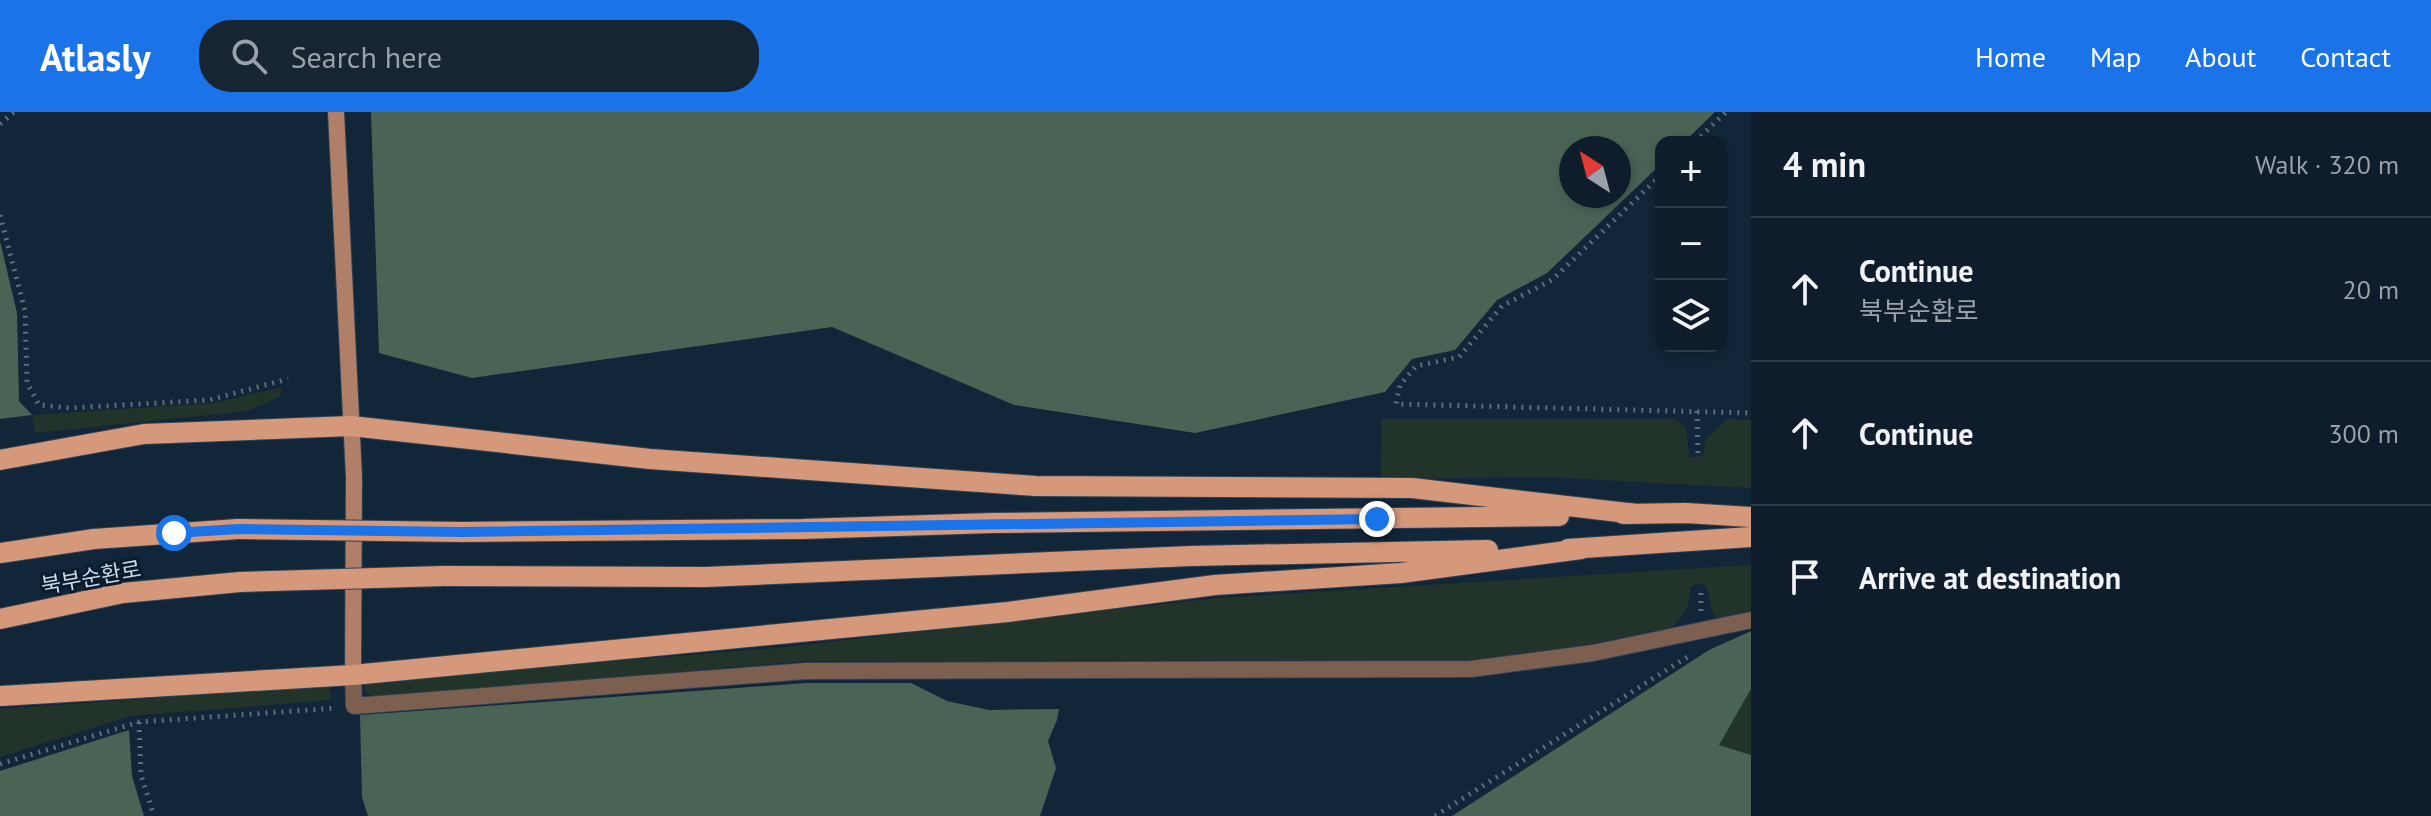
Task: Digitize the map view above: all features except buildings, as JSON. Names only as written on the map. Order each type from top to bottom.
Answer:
[{"type":"main road","points":[[336,112],[354,477],[353,675]]},
{"type":"main road","points":[[0,460],[144,434],[351,426],[665,460],[1036,486],[1412,488],[1636,514],[1751,517]]},
{"type":"main road","name":"북부순환로","points":[[0,553],[94,539],[238,529],[462,532],[802,529],[992,523],[1636,514]]},
{"type":"main road","points":[[0,696],[353,675],[1008,612],[1215,585],[1401,573],[1581,549],[1751,537]]},
{"type":"main road","name":"북부순환로","points":[[0,619],[123,593],[240,582],[444,576],[706,577],[1191,556],[1581,549]]},
{"type":"street","points":[[353,675],[354,706],[806,671],[1471,669],[1593,653],[1751,620]]},
{"type":"path","points":[[0,124],[14,112]]},
{"type":"path","points":[[1701,136],[1726,112]]},
{"type":"path","points":[[1655,181],[1552,280],[1502,306],[1459,357],[1416,366],[1400,385],[1396,404],[1751,413]]},
{"type":"path","points":[[0,215],[25,311],[27,383],[39,405],[70,408],[209,400],[288,379]]},
{"type":"path","points":[[1697,411],[1698,454]]},
{"type":"path","points":[[1435,816],[1696,652],[1702,630],[1701,593]]},
{"type":"path","points":[[0,764],[139,722],[354,706]]},
{"type":"path","points":[[139,722],[141,775],[154,816]]},
{"type":"green space","points":[[371,112],[1715,112],[1690,136],[1655,136],[1655,170],[1631,193],[1631,136],[1559,136],[1559,208],[1615,208],[1547,273],[1497,300],[1455,350],[1412,359],[1385,392],[1195,433],[1014,405],[832,327],[472,378],[379,353]]},
{"type":"green space","points":[[0,241],[17,313],[19,401],[32,415],[0,419]]},
{"type":"green space","points":[[283,387],[279,397],[247,411],[35,433],[32,415],[215,403]]},
{"type":"green space","points":[[1382,419],[1673,419],[1686,427],[1689,457],[1703,456],[1705,440],[1727,419],[1751,420],[1751,488],[1548,477],[1381,479]]},
{"type":"green space","points":[[1751,565],[1751,610],[1716,618],[1704,584],[1697,584],[1691,587],[1687,610],[1673,627],[1591,644],[1471,660],[806,661],[375,698],[365,692],[364,682],[776,648],[1218,598]]},
{"type":"green space","points":[[1751,631],[1751,689],[1719,745],[1751,755],[1751,816],[1452,816],[1709,650]]},
{"type":"green space","points":[[807,683],[911,683],[947,701],[989,710],[1059,709],[1048,741],[1056,768],[1040,816],[368,816],[362,797],[360,715]]},
{"type":"green space","points":[[329,686],[331,700],[131,716],[0,757],[0,709]]},
{"type":"green space","points":[[1751,689],[1751,755],[1719,745]]},
{"type":"green space","points":[[129,730],[132,776],[144,816],[0,816],[0,771]]},
{"type":"route","points":[[174,533],[238,529],[462,532],[802,529],[992,523],[1377,519]]}]
